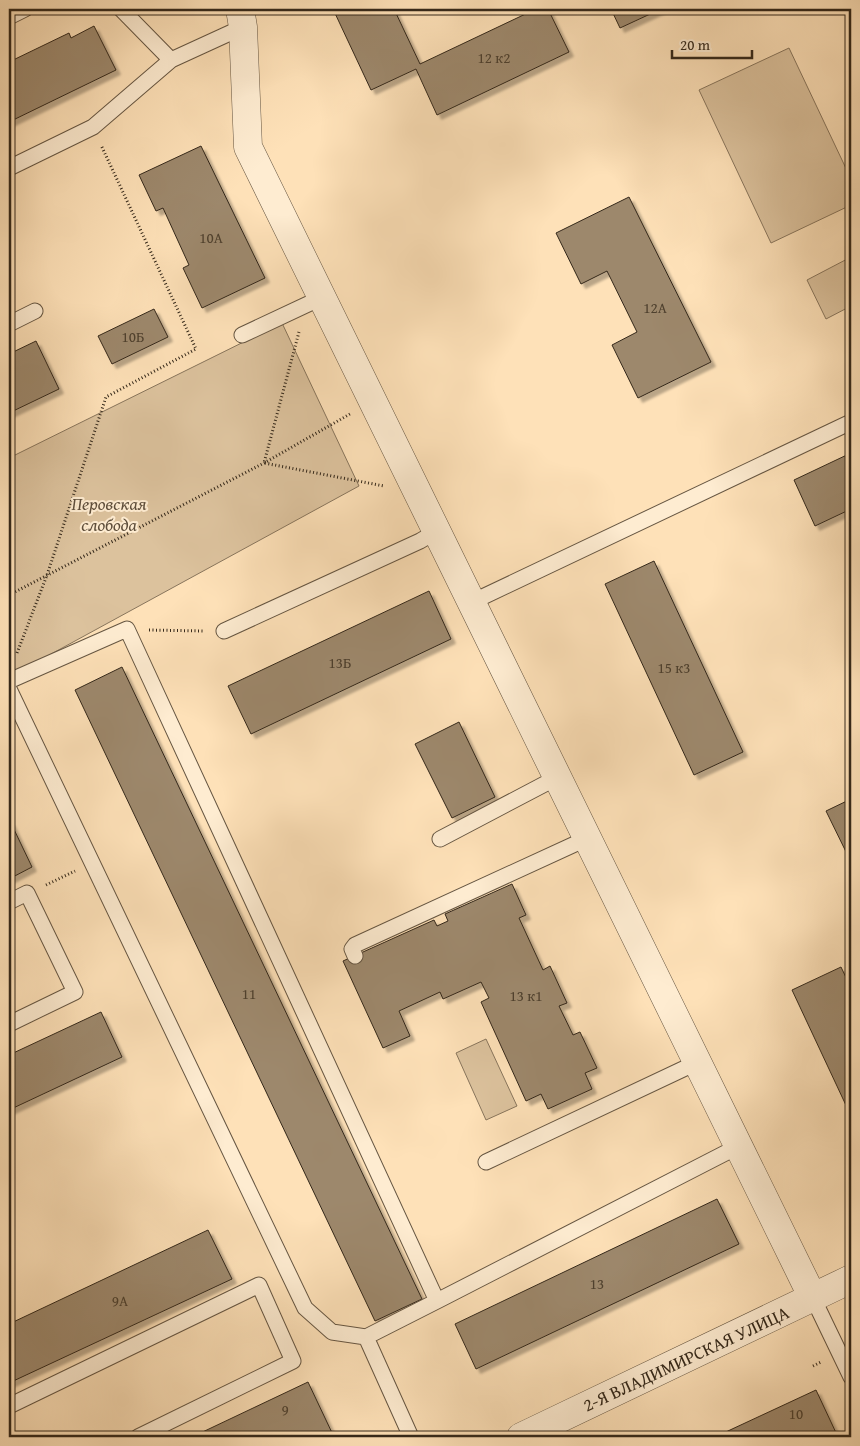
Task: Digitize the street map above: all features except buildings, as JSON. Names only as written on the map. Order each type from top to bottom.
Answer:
[{"type":"street","points":[[242,18],[248,147],[315,301],[372,401],[437,531],[813,1298]]},
{"type":"street","name":"2-Я ВЛАДИМИРСКАЯ УЛИЦА","points":[[521,1437],[851,1279]]},
{"type":"lane","points":[[9,17],[25,9]]},
{"type":"lane","points":[[121,9],[171,60]]},
{"type":"lane","points":[[9,168],[93,127],[171,60],[242,18]]},
{"type":"lane","points":[[242,335],[315,301]]},
{"type":"lane","points":[[9,324],[35,311]]},
{"type":"lane","points":[[472,602],[851,422]]},
{"type":"lane","points":[[224,631],[420,541],[437,531]]},
{"type":"lane","points":[[9,682],[127,629],[437,1300]]},
{"type":"lane","points":[[9,689],[305,1308],[332,1332],[366,1338],[739,1146]]},
{"type":"lane","points":[[440,838],[558,777]]},
{"type":"lane","points":[[354,956],[352,949],[355,946],[588,838]]},
{"type":"lane","points":[[9,902],[28,893],[75,992],[9,1024]]},
{"type":"lane","points":[[486,1162],[698,1062]]},
{"type":"lane","points":[[9,1406],[259,1285],[294,1361],[138,1437]]},
{"type":"lane","points":[[813,1298],[851,1377]]},
{"type":"lane","points":[[366,1338],[411,1437]]},
{"type":"path","points":[[16,657],[47,575],[106,397],[196,349],[93,127]]},
{"type":"path","points":[[264,463],[315,301]]},
{"type":"path","points":[[9,595],[264,463],[358,410]]},
{"type":"path","points":[[264,463],[386,487]]},
{"type":"path","points":[[127,629],[224,631]]},
{"type":"path","points":[[28,893],[92,863]]},
{"type":"green space","points":[[789,48],[851,179],[851,205],[771,243],[699,90]]},
{"type":"green space","points":[[851,257],[851,306],[826,319],[807,280]]},
{"type":"green space","name":"Перовская слобода","points":[[282,323],[359,486],[9,677],[9,458]]},
{"type":"green space","points":[[486,1039],[517,1106],[486,1120],[456,1053]]}]
